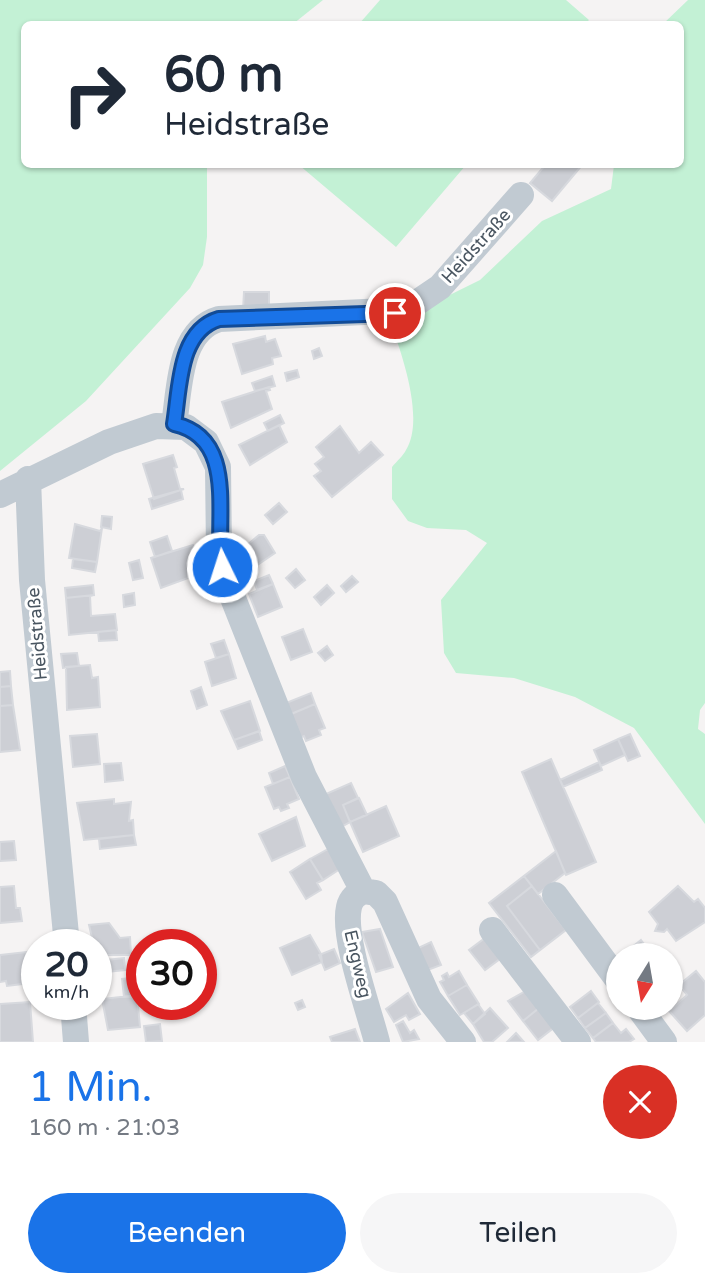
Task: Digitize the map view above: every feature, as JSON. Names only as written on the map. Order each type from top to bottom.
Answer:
[{"type":"street","name":"Heidstraße","points":[[174,424],[188,346],[204,325],[219,319],[406,310],[440,287],[522,195]]},
{"type":"street","points":[[0,495],[28,479],[132,432],[174,424],[195,432],[213,453],[220,485],[222,567],[269,695],[304,777],[363,891],[376,893],[385,902],[429,999],[463,1042]]},
{"type":"street","name":"Heidstraße","points":[[28,479],[32,580],[65,929]]},
{"type":"street","name":"Engweg","points":[[363,891],[354,896],[349,906],[349,935],[377,1042]]},
{"type":"street","points":[[555,895],[606,964]]},
{"type":"street","points":[[492,930],[578,1042]]},
{"type":"street","points":[[74,1020],[76,1042]]},
{"type":"street","points":[[648,1020],[664,1042]]},
{"type":"green space","points":[[0,0],[323,0],[297,21],[21,21],[21,168],[207,168],[207,237],[203,265],[190,288],[86,401],[0,471]]},
{"type":"green space","points":[[380,0],[566,0],[589,20],[588,21],[362,21]]},
{"type":"green space","points":[[688,0],[705,0],[705,703],[700,710],[698,729],[705,734],[705,824],[634,728],[575,697],[514,678],[456,673],[444,653],[441,600],[487,543],[466,530],[427,528],[408,521],[392,499],[392,467],[406,450],[411,437],[413,405],[401,352],[391,324],[480,280],[542,221],[611,189],[614,168],[684,168],[684,21],[666,21]]},
{"type":"green space","points":[[303,168],[463,168],[396,247]]},
{"type":"building","points":[[543,168],[580,168],[552,201],[530,183]]},
{"type":"building","points":[[244,292],[269,292],[269,311],[243,310]]},
{"type":"building","points":[[265,336],[266,342],[275,339],[281,356],[272,358],[273,364],[242,374],[233,344]]},
{"type":"building","points":[[319,348],[322,356],[314,359],[312,351]]},
{"type":"building","points":[[297,370],[299,377],[287,381],[285,373]]},
{"type":"building","points":[[272,376],[275,386],[255,391],[252,383]]},
{"type":"building","points":[[269,387],[270,390],[266,391],[272,409],[231,428],[222,402]]},
{"type":"building","points":[[280,415],[284,423],[268,431],[264,423]]},
{"type":"building","points":[[279,425],[287,442],[250,465],[239,445]]},
{"type":"building","points":[[340,426],[359,453],[371,442],[383,455],[332,497],[314,476],[321,471],[315,464],[324,457],[316,447]]},
{"type":"building","points":[[173,455],[180,489],[184,489],[154,499],[143,464]]},
{"type":"building","points":[[181,490],[183,499],[152,509],[149,499]]},
{"type":"building","points":[[279,503],[287,512],[273,524],[265,515]]},
{"type":"building","points":[[102,516],[112,517],[111,529],[101,527]]},
{"type":"building","points":[[75,524],[100,531],[102,528],[97,562],[69,558]]},
{"type":"building","points":[[259,535],[264,535],[275,553],[253,568],[241,550]]},
{"type":"building","points":[[167,536],[172,551],[155,557],[150,542]]},
{"type":"building","points":[[193,545],[202,573],[161,588],[151,558]]},
{"type":"building","points":[[73,559],[97,562],[95,572],[72,568]]},
{"type":"building","points":[[139,560],[143,578],[133,580],[129,563]]},
{"type":"building","points":[[296,569],[305,580],[295,588],[286,578]]},
{"type":"building","points":[[269,575],[273,584],[257,590],[254,581]]},
{"type":"building","points":[[352,576],[358,582],[346,592],[341,586]]},
{"type":"building","points":[[273,584],[282,607],[258,617],[249,594]]},
{"type":"building","points":[[93,585],[94,595],[66,598],[65,588]]},
{"type":"building","points":[[327,585],[334,593],[321,605],[314,597]]},
{"type":"building","points":[[134,593],[135,605],[124,607],[123,595]]},
{"type":"building","points":[[94,595],[90,596],[91,616],[115,614],[117,630],[69,635],[66,598]]},
{"type":"building","points":[[303,629],[312,652],[291,660],[282,637]]},
{"type":"building","points":[[116,630],[117,640],[99,641],[98,632]]},
{"type":"building","points":[[224,640],[229,654],[216,658],[211,644]]},
{"type":"building","points":[[327,646],[333,655],[325,661],[318,653]]},
{"type":"building","points":[[77,653],[79,666],[63,668],[61,654]]},
{"type":"building","points":[[229,654],[236,678],[212,686],[205,662]]},
{"type":"building","points":[[90,665],[92,678],[98,677],[100,707],[67,710],[66,667]]},
{"type":"building","points":[[10,671],[11,686],[0,687],[0,672]]},
{"type":"building","points":[[11,686],[13,705],[0,706],[0,687]]},
{"type":"building","points":[[201,687],[207,705],[197,709],[191,691]]},
{"type":"building","points":[[311,693],[315,704],[291,714],[286,703]]},
{"type":"building","points":[[250,701],[260,731],[234,740],[221,711]]},
{"type":"building","points":[[315,704],[325,728],[319,730],[321,735],[306,741],[304,736],[299,738],[289,715]]},
{"type":"building","points":[[13,705],[20,750],[0,752],[0,706]]},
{"type":"building","points":[[259,731],[262,740],[238,749],[234,740]]},
{"type":"building","points":[[97,734],[100,764],[73,767],[70,736]]},
{"type":"building","points":[[630,734],[640,756],[628,761],[618,739]]},
{"type":"building","points":[[618,739],[625,755],[601,766],[594,750]]},
{"type":"building","points":[[551,759],[596,862],[566,875],[522,772]]},
{"type":"building","points":[[599,762],[602,770],[563,787],[560,780]]},
{"type":"building","points":[[121,763],[123,780],[105,782],[104,764]]},
{"type":"building","points":[[285,766],[290,777],[273,784],[269,773]]},
{"type":"building","points":[[290,777],[299,799],[287,804],[289,808],[281,811],[279,807],[274,809],[265,787]]},
{"type":"building","points":[[351,783],[358,798],[343,805],[350,822],[341,827],[326,794]]},
{"type":"building","points":[[359,798],[367,815],[350,822],[343,805]]},
{"type":"building","points":[[114,799],[114,804],[131,802],[129,821],[133,820],[134,835],[84,840],[77,803]]},
{"type":"building","points":[[386,806],[399,836],[363,852],[350,822]]},
{"type":"building","points":[[296,817],[305,846],[272,861],[259,834]]},
{"type":"building","points":[[134,835],[136,845],[100,849],[99,839]]},
{"type":"building","points":[[14,841],[16,860],[0,861],[0,842]]},
{"type":"building","points":[[328,849],[340,869],[323,880],[310,859]]},
{"type":"building","points":[[556,851],[565,873],[538,894],[524,876]]},
{"type":"building","points":[[310,859],[323,880],[317,883],[321,890],[306,899],[290,872]]},
{"type":"building","points":[[524,876],[532,886],[507,906],[540,950],[531,957],[489,903]]},
{"type":"building","points":[[14,886],[16,908],[20,908],[22,921],[0,923],[0,887]]},
{"type":"building","points":[[532,886],[566,930],[540,950],[507,906]]},
{"type":"building","points":[[678,886],[694,902],[698,899],[705,908],[705,922],[676,941],[667,929],[664,932],[655,931],[658,924],[649,912]]},
{"type":"building","points":[[109,923],[120,938],[126,937],[126,955],[112,955],[112,929],[90,929],[89,925]]},
{"type":"building","points":[[380,929],[393,967],[376,972],[362,932]]},
{"type":"building","points":[[310,935],[321,954],[322,962],[292,975],[280,948]]},
{"type":"building","points":[[489,935],[504,956],[485,970],[469,950]]},
{"type":"building","points":[[431,942],[441,965],[425,971],[416,949]]},
{"type":"building","points":[[334,949],[340,963],[325,970],[319,955]]},
{"type":"building","points":[[21,953],[21,984],[7,986],[6,981],[0,982],[0,955]]},
{"type":"building","points":[[124,958],[125,970],[112,971],[112,959]]},
{"type":"building","points":[[459,971],[467,985],[448,996],[440,982],[444,980],[442,976],[447,973],[449,977]]},
{"type":"building","points":[[696,971],[705,982],[705,1015],[687,1031],[677,1020],[683,1020],[683,999],[687,995],[683,990],[683,982]]},
{"type":"building","points":[[122,979],[126,979],[126,997],[124,997]]},
{"type":"building","points":[[467,985],[479,1004],[460,1015],[448,996]]},
{"type":"building","points":[[531,988],[544,1004],[523,1021],[508,1001]]},
{"type":"building","points":[[591,991],[599,1002],[578,1018],[570,1007]]},
{"type":"building","points":[[408,993],[420,1014],[409,1020],[406,1015],[394,1022],[386,1009]]},
{"type":"building","points":[[126,996],[126,1020],[139,1020],[140,1027],[108,1030],[106,1020],[112,1020],[112,998]]},
{"type":"building","points":[[302,1000],[305,1007],[298,1010],[295,1003]]},
{"type":"building","points":[[21,1003],[21,1020],[31,1020],[33,1042],[0,1042],[0,1004]]},
{"type":"building","points":[[598,1003],[606,1013],[585,1028],[578,1018]]},
{"type":"building","points":[[478,1004],[485,1014],[473,1024],[464,1013]]},
{"type":"building","points":[[544,1004],[560,1023],[538,1040],[523,1021]]},
{"type":"building","points":[[490,1008],[508,1028],[492,1042],[484,1042],[473,1024]]},
{"type":"building","points":[[606,1013],[606,1020],[613,1023],[593,1038],[585,1028]]},
{"type":"building","points":[[403,1021],[410,1033],[414,1030],[419,1039],[403,1042],[396,1025]]},
{"type":"building","points":[[613,1023],[621,1033],[626,1029],[634,1039],[629,1042],[596,1042],[593,1038]]},
{"type":"building","points":[[160,1024],[162,1041],[146,1042],[144,1026]]},
{"type":"building","points":[[355,1029],[360,1042],[332,1042],[330,1037]]},
{"type":"building","points":[[516,1033],[524,1042],[507,1042]]},
{"type":"route","points":[[222,567],[219,552],[218,467],[206,442],[195,432],[174,424],[188,346],[192,338],[204,325],[219,319],[395,313]]}]
